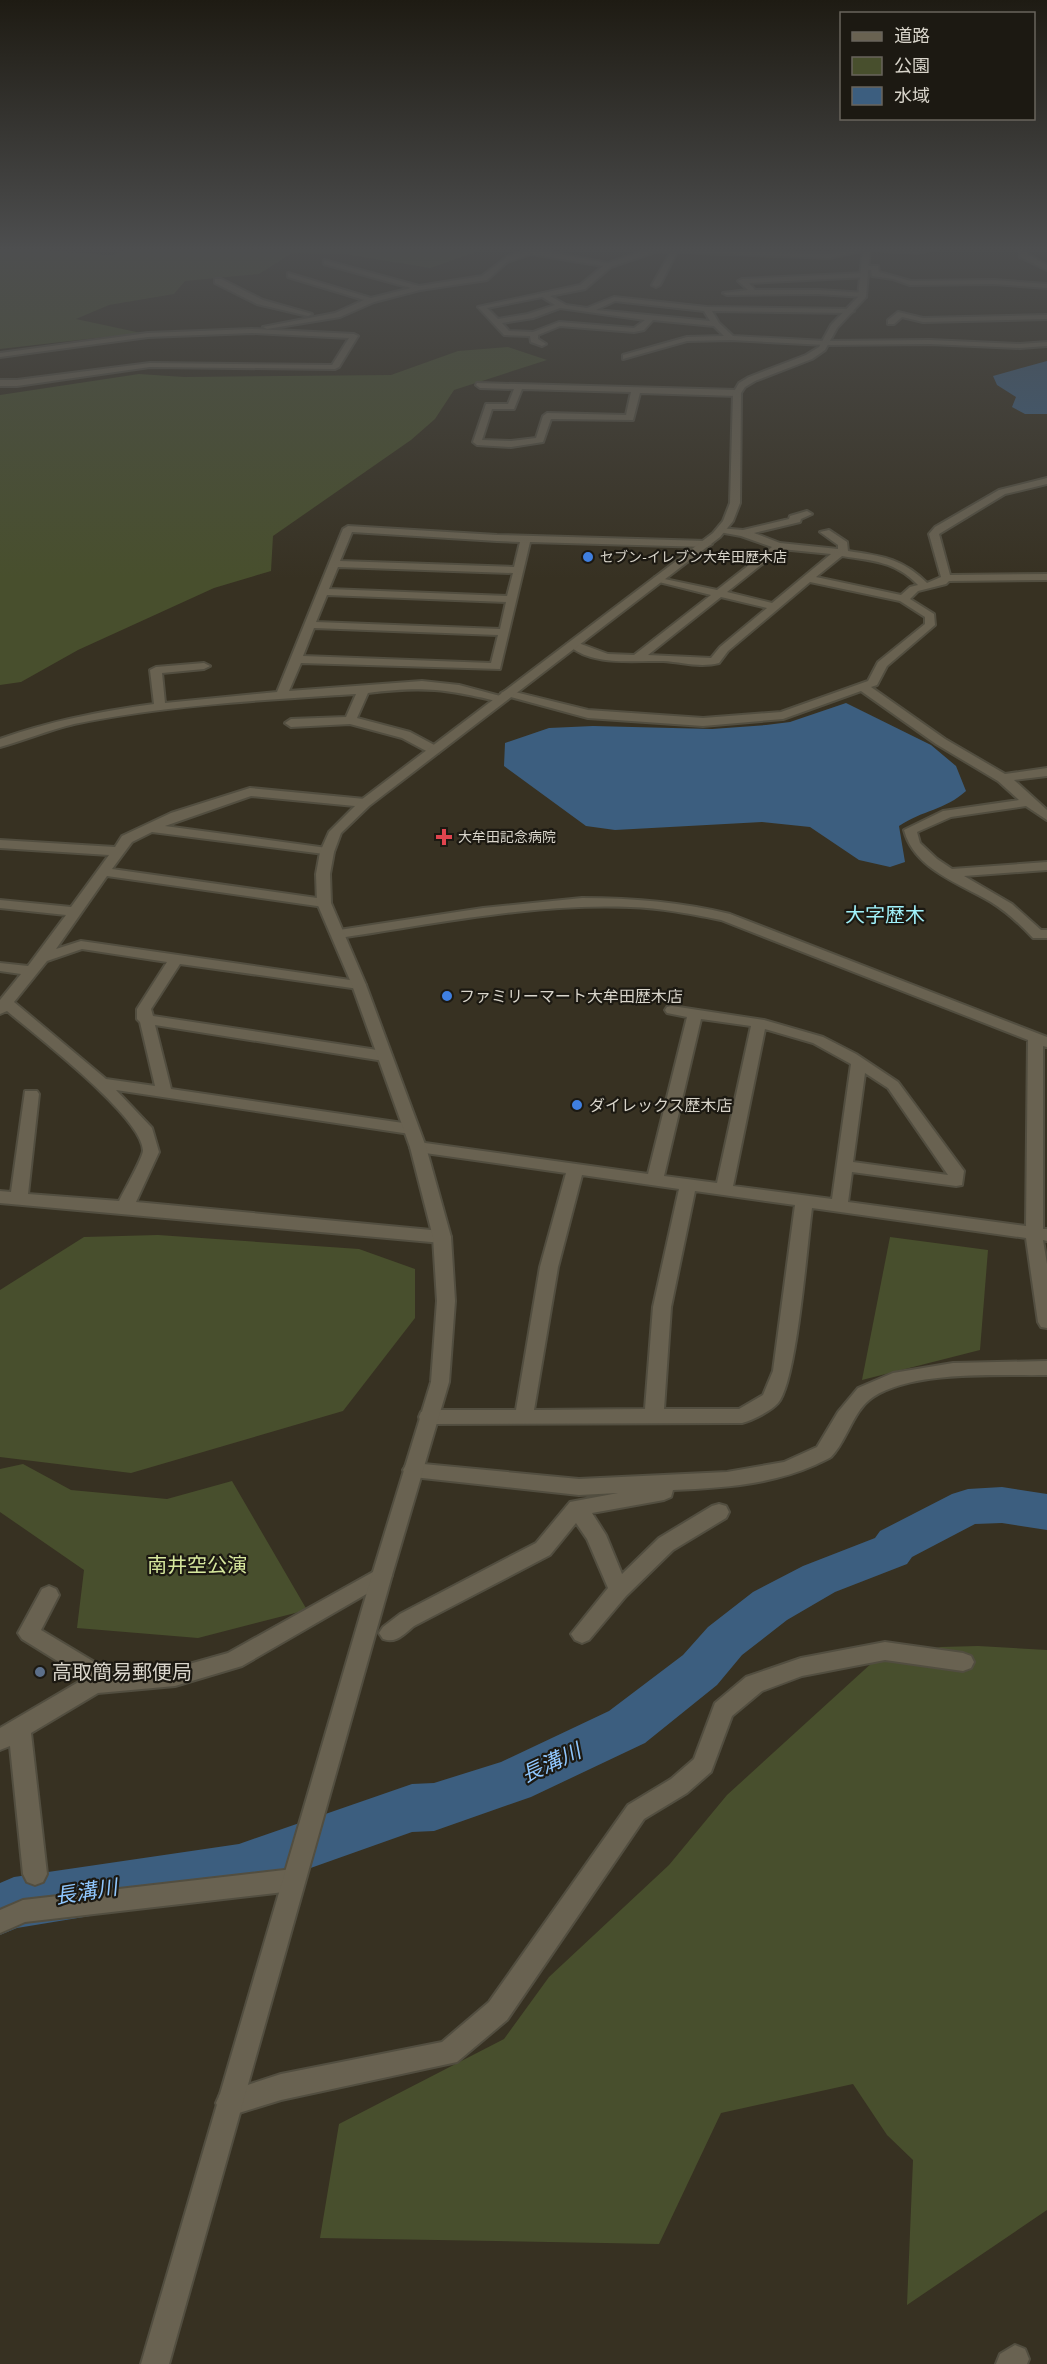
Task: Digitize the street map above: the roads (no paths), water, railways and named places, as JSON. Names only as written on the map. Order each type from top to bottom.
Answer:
[{"type":"street","points":[[0,383],[17,383],[150,365],[335,367],[340,358]]},
{"type":"street","points":[[155,2364],[293,1880],[440,1382],[444,1350],[446,1301],[442,1237],[418,1147],[359,985],[324,903],[323,874],[327,852],[335,832],[365,803],[503,696],[707,544],[722,530],[732,515],[735,503],[737,393],[742,385],[752,379],[806,358]]},
{"type":"street","points":[[480,386],[519,387],[630,417],[636,390]]},
{"type":"street","points":[[519,387],[511,407],[489,406],[477,442],[511,444],[540,440],[547,416],[574,403],[636,390],[737,393]]},
{"type":"street","points":[[946,578],[934,534],[938,529],[1002,492],[1047,481]]},
{"type":"street","points":[[743,533],[797,520],[793,518],[807,514]]},
{"type":"street","points":[[282,695],[348,529],[526,539],[707,544]]},
{"type":"street","points":[[722,530],[743,533],[779,546],[841,552],[887,560],[901,566],[925,586]]},
{"type":"street","points":[[573,644],[595,656],[612,659],[667,658],[691,662],[715,661],[723,649],[841,552],[843,544],[825,532]]},
{"type":"street","points":[[297,659],[496,667],[526,539]]},
{"type":"street","points":[[637,658],[779,546]]},
{"type":"street","points":[[335,564],[518,570]]},
{"type":"street","points":[[903,599],[914,589],[942,582],[946,578],[1047,577]]},
{"type":"street","points":[[659,579],[775,607]]},
{"type":"street","points":[[0,743],[47,727],[160,707],[410,684],[432,685],[503,696],[588,714],[703,722],[783,716],[873,682],[882,664],[930,625],[930,615],[903,599],[809,579]]},
{"type":"street","points":[[323,592],[512,599]]},
{"type":"street","points":[[310,625],[504,632]]},
{"type":"street","points":[[160,707],[156,670],[204,666]]},
{"type":"street","points":[[863,687],[950,748],[1004,778],[1020,791],[1028,802],[1047,816]]},
{"type":"street","points":[[350,720],[363,690]]},
{"type":"street","points":[[291,723],[350,720],[405,735],[434,750]]},
{"type":"street","points":[[1004,778],[1047,772]]},
{"type":"street","points":[[125,1207],[151,1152],[146,1132],[101,1083],[3,1006],[42,958],[105,872],[116,851],[127,839],[176,816],[249,792],[365,803]]},
{"type":"street","points":[[1028,802],[948,814],[910,830],[914,844],[932,861],[1022,915],[1038,934],[1047,934]]},
{"type":"street","points":[[150,828],[327,852]]},
{"type":"street","points":[[0,844],[116,851]]},
{"type":"street","points":[[949,873],[1047,866]]},
{"type":"street","points":[[105,872],[324,903]]},
{"type":"street","points":[[339,934],[524,907],[580,903],[693,908],[725,917],[1041,1040],[1040,1235],[1047,1322]]},
{"type":"street","points":[[0,904],[75,912]]},
{"type":"street","points":[[42,958],[81,945],[359,985]]},
{"type":"street","points":[[164,1092],[144,1019],[144,1009],[176,959]]},
{"type":"street","points":[[0,967],[31,971]]},
{"type":"street","points":[[672,1010],[759,1023],[818,1041],[859,1062],[893,1085],[956,1171],[956,1181],[844,1166]]},
{"type":"street","points":[[655,1181],[695,1013]]},
{"type":"street","points":[[144,1019],[384,1056]]},
{"type":"street","points":[[724,1191],[759,1023]]},
{"type":"street","points":[[839,1207],[859,1062]]},
{"type":"street","points":[[101,1083],[410,1129]]},
{"type":"street","points":[[20,1199],[31,1094]]},
{"type":"street","points":[[418,1147],[1040,1235]]},
{"type":"street","points":[[524,1416],[549,1267],[575,1170]]},
{"type":"street","points":[[654,1416],[662,1307],[688,1186]]},
{"type":"street","points":[[0,1197],[442,1237]]},
{"type":"street","points":[[428,1417],[742,1416],[771,1399],[782,1371],[804,1202]]},
{"type":"street","points":[[390,1633],[407,1620],[543,1549],[577,1508],[787,1469],[824,1452],[845,1417],[865,1393],[900,1378],[952,1370],[1047,1368]]},
{"type":"street","points":[[413,1470],[579,1487],[727,1480]]},
{"type":"street","points":[[577,1508],[596,1535],[619,1590]]},
{"type":"street","points":[[582,1634],[619,1590],[666,1544],[719,1512]]},
{"type":"street","points":[[35,1874],[9,1735],[94,1684],[175,1677],[234,1660],[382,1575]]},
{"type":"street","points":[[49,1595],[29,1633],[88,1670],[94,1684]]},
{"type":"street","points":[[229,2103],[281,2087],[448,2053],[498,2011],[636,1812],[679,1786],[703,1765],[723,1710],[754,1684],[801,1667],[885,1651],[963,1662]]},
{"type":"street","points":[[0,1922],[23,1911],[293,1880]]},
{"type":"water","points":[[1047,361],[1047,414],[1025,414],[1012,407],[1016,397],[997,385],[993,376]]},
{"type":"water","points":[[846,703],[931,745],[956,766],[966,791],[950,802],[899,826],[905,862],[890,867],[859,860],[810,827],[762,822],[615,830],[586,826],[504,766],[505,743],[549,728],[593,726],[712,729],[766,725],[790,722]]},
{"type":"waterway","name":"長溝川","points":[[0,1909],[14,1903],[181,1876],[247,1868],[257,1862],[412,1808],[434,1807],[513,1781],[627,1727],[700,1670],[725,1641],[770,1606],[819,1579],[891,1551],[896,1544],[968,1507],[1002,1505],[1047,1512]]},
{"type":"place","name":"セブン-イレブン大牟田歴木店","points":[[588,557]]},
{"type":"place","name":"大牟田記念病院","points":[[444,837]]},
{"type":"place","name":"ファミリーマート大牟田歴木店","points":[[447,996]]},
{"type":"place","name":"ダイレックス歴木店","points":[[577,1105]]},
{"type":"place","name":"高取簡易郵便局","points":[[40,1672]]},
{"type":"district","name":"大字歴木","points":[[885,915]]},
{"type":"park label","name":"南井空公演","points":[[197,1565]]}]
